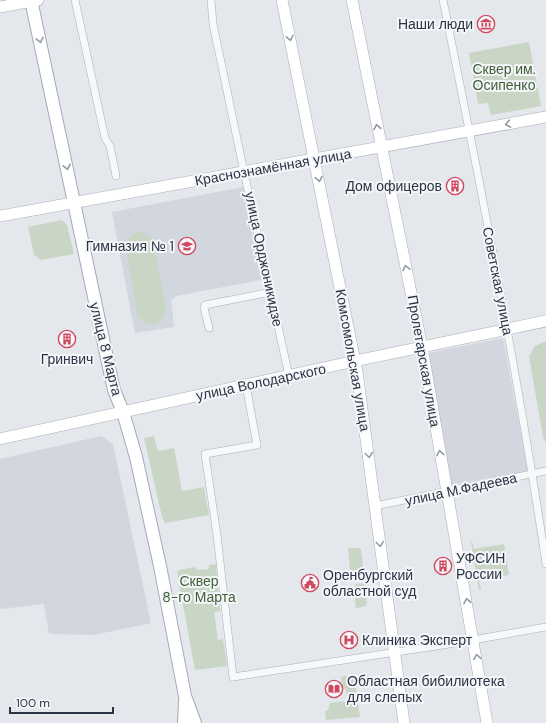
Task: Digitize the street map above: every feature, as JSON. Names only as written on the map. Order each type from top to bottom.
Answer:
[{"type":"main road","points":[[0,7],[34,0]]},
{"type":"main road","name":"улица 8 Марта","points":[[34,0],[74,202],[114,390],[123,412],[136,457],[160,566],[185,696],[195,723]]},
{"type":"main road","name":"Комсомольская улица","points":[[282,0],[355,361],[404,723]]},
{"type":"main road","name":"Пролетарская улица","points":[[352,0],[422,347],[488,723]]},
{"type":"main road","name":"Краснознамённая улица","points":[[0,216],[546,117]]},
{"type":"main road","name":"улица Володарского","points":[[0,439],[546,320]]},
{"type":"main road","name":"улица 8 Марта","points":[[184,723],[185,696]]},
{"type":"street","points":[[75,0],[105,138],[110,146],[116,176]]},
{"type":"street","name":"улица Орджоникидзе","points":[[211,0],[213,24],[289,376]]},
{"type":"street","name":"Советская улица","points":[[443,0],[470,131],[507,329],[546,564]]},
{"type":"street","points":[[209,328],[204,308],[205,305],[271,292]]},
{"type":"street","points":[[246,385],[257,445],[205,454],[217,535],[233,677],[546,627]]},
{"type":"street","name":"улица М.Фадеева","points":[[375,506],[546,471]]},
{"type":"shaded area","name":"Гимназия № 1","points":[[243,187],[262,280],[176,296],[171,301],[174,327],[135,333],[112,212]]},
{"type":"shaded area","points":[[503,338],[528,471],[451,485],[428,353]]},
{"type":"shaded area","points":[[101,436],[113,444],[151,623],[94,635],[49,634],[44,604],[0,609],[0,459]]},
{"type":"green space","name":"Сквер им. Осипенко","points":[[529,42],[541,106],[491,115],[488,103],[478,104],[469,53]]},
{"type":"green space","points":[[62,220],[67,225],[74,254],[41,260],[34,255],[28,227]]},
{"type":"green space","points":[[137,232],[146,234],[153,241],[166,307],[162,318],[154,324],[145,322],[137,313],[126,247],[131,236]]},
{"type":"green space","points":[[546,341],[546,443],[543,437],[529,356],[535,346]]},
{"type":"green space","points":[[154,436],[158,451],[174,448],[182,491],[204,487],[209,515],[165,523],[162,517],[144,438]]},
{"type":"green space","points":[[471,542],[474,549],[504,544],[509,575],[479,580],[481,590],[479,590]]},
{"type":"green space","points":[[348,548],[359,548],[361,550],[364,574],[355,575],[350,570]]},
{"type":"green space","name":"Сквер 8-го Марта","points":[[209,565],[216,565],[220,611],[214,612],[218,640],[223,639],[227,666],[195,670],[177,572],[179,570],[195,567],[197,570],[209,569]]},
{"type":"green space","points":[[365,583],[366,606],[356,608],[354,589],[356,584]]},
{"type":"green space","points":[[354,674],[360,717],[326,720],[325,711],[328,710],[330,703],[347,701],[346,689],[342,688],[341,677]]},
{"type":"place","name":"Наши люди","points":[[486,24]]},
{"type":"place","name":"Дом офицеров","points":[[455,186]]},
{"type":"place","name":"Гимназия № 1","points":[[187,246]]},
{"type":"place","name":"Гринвич","points":[[67,339]]},
{"type":"place","name":"УФСИН России","points":[[443,566]]},
{"type":"place","name":"Оренбургский областной суд","points":[[310,583]]},
{"type":"place","name":"Клиника Эксперт","points":[[349,640]]},
{"type":"place","name":"Областная бибилиотека для слепых","points":[[334,689]]}]
